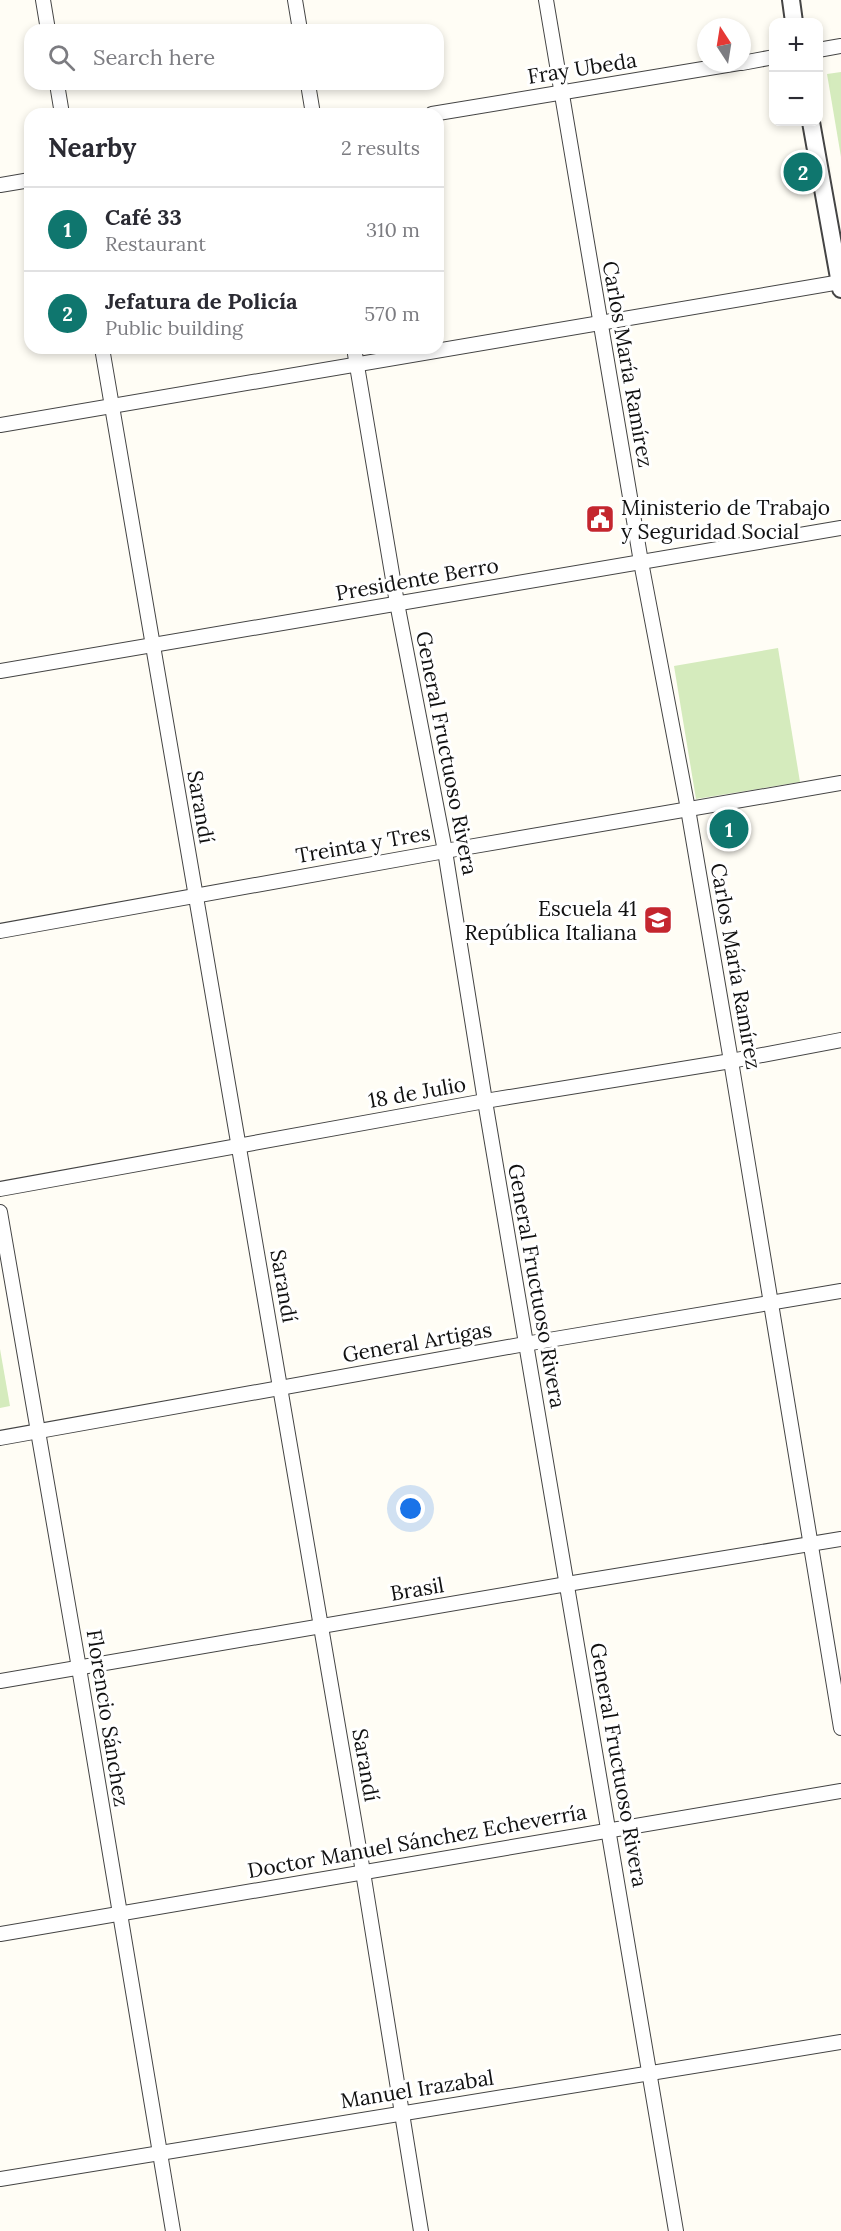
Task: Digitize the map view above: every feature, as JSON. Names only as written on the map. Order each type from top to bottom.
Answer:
[{"type":"street","points":[[43,0],[47,24]]},
{"type":"street","points":[[295,0],[299,24]]},
{"type":"street","name":"Carlos María Ramírez","points":[[546,0],[640,562],[688,809],[841,1728]]},
{"type":"street","points":[[791,0],[793,18]]},
{"type":"street","points":[[823,49],[841,46]]},
{"type":"street","name":"Fray Ubeda","points":[[751,61],[769,58]]},
{"type":"street","name":"Fray Ubeda","points":[[444,112],[697,70]]},
{"type":"street","points":[[58,90],[61,108]]},
{"type":"street","points":[[309,90],[312,108]]},
{"type":"street","points":[[444,349],[841,285],[813,126]]},
{"type":"street","points":[[0,185],[24,181]]},
{"type":"street","name":"Sarandí","points":[[103,354],[363,1872],[421,2231]]},
{"type":"street","name":"General Fructuoso Rivera","points":[[355,354],[397,603],[445,851],[484,1101],[676,2231]]},
{"type":"street","points":[[0,425],[416,354]]},
{"type":"street","name":"Presidente Berro","points":[[0,670],[841,528]]},
{"type":"street","name":"Treinta y Tres","points":[[0,931],[841,783]]},
{"type":"street","name":"18 de Julio","points":[[0,1189],[484,1101],[731,1061],[841,1040]]},
{"type":"street","name":"Florencio Sánchez","points":[[0,1212],[173,2231]]},
{"type":"street","name":"General Artigas","points":[[0,1438],[525,1344],[841,1291]]},
{"type":"street","name":"Brasil","points":[[0,1682],[841,1539]]},
{"type":"street","name":"Doctor Manuel Sánchez Echeverría","points":[[0,1934],[841,1791]]},
{"type":"street","name":"Manuel Irazabal","points":[[0,2179],[841,2042]]},
{"type":"green space","points":[[841,72],[841,157],[827,74]]},
{"type":"green space","points":[[778,648],[800,782],[696,799],[674,666]]},
{"type":"green space","points":[[0,1349],[10,1406],[0,1408]]},
{"type":"place","name":"Jefatura de Policía","points":[[803,172]]},
{"type":"place","name":"Ministerio de Trabajo y Seguridad Social","points":[[600,519]]},
{"type":"place","name":"Café 33","points":[[729,829]]},
{"type":"place","name":"Escuela 41 República Italiana","points":[[658,920]]}]
